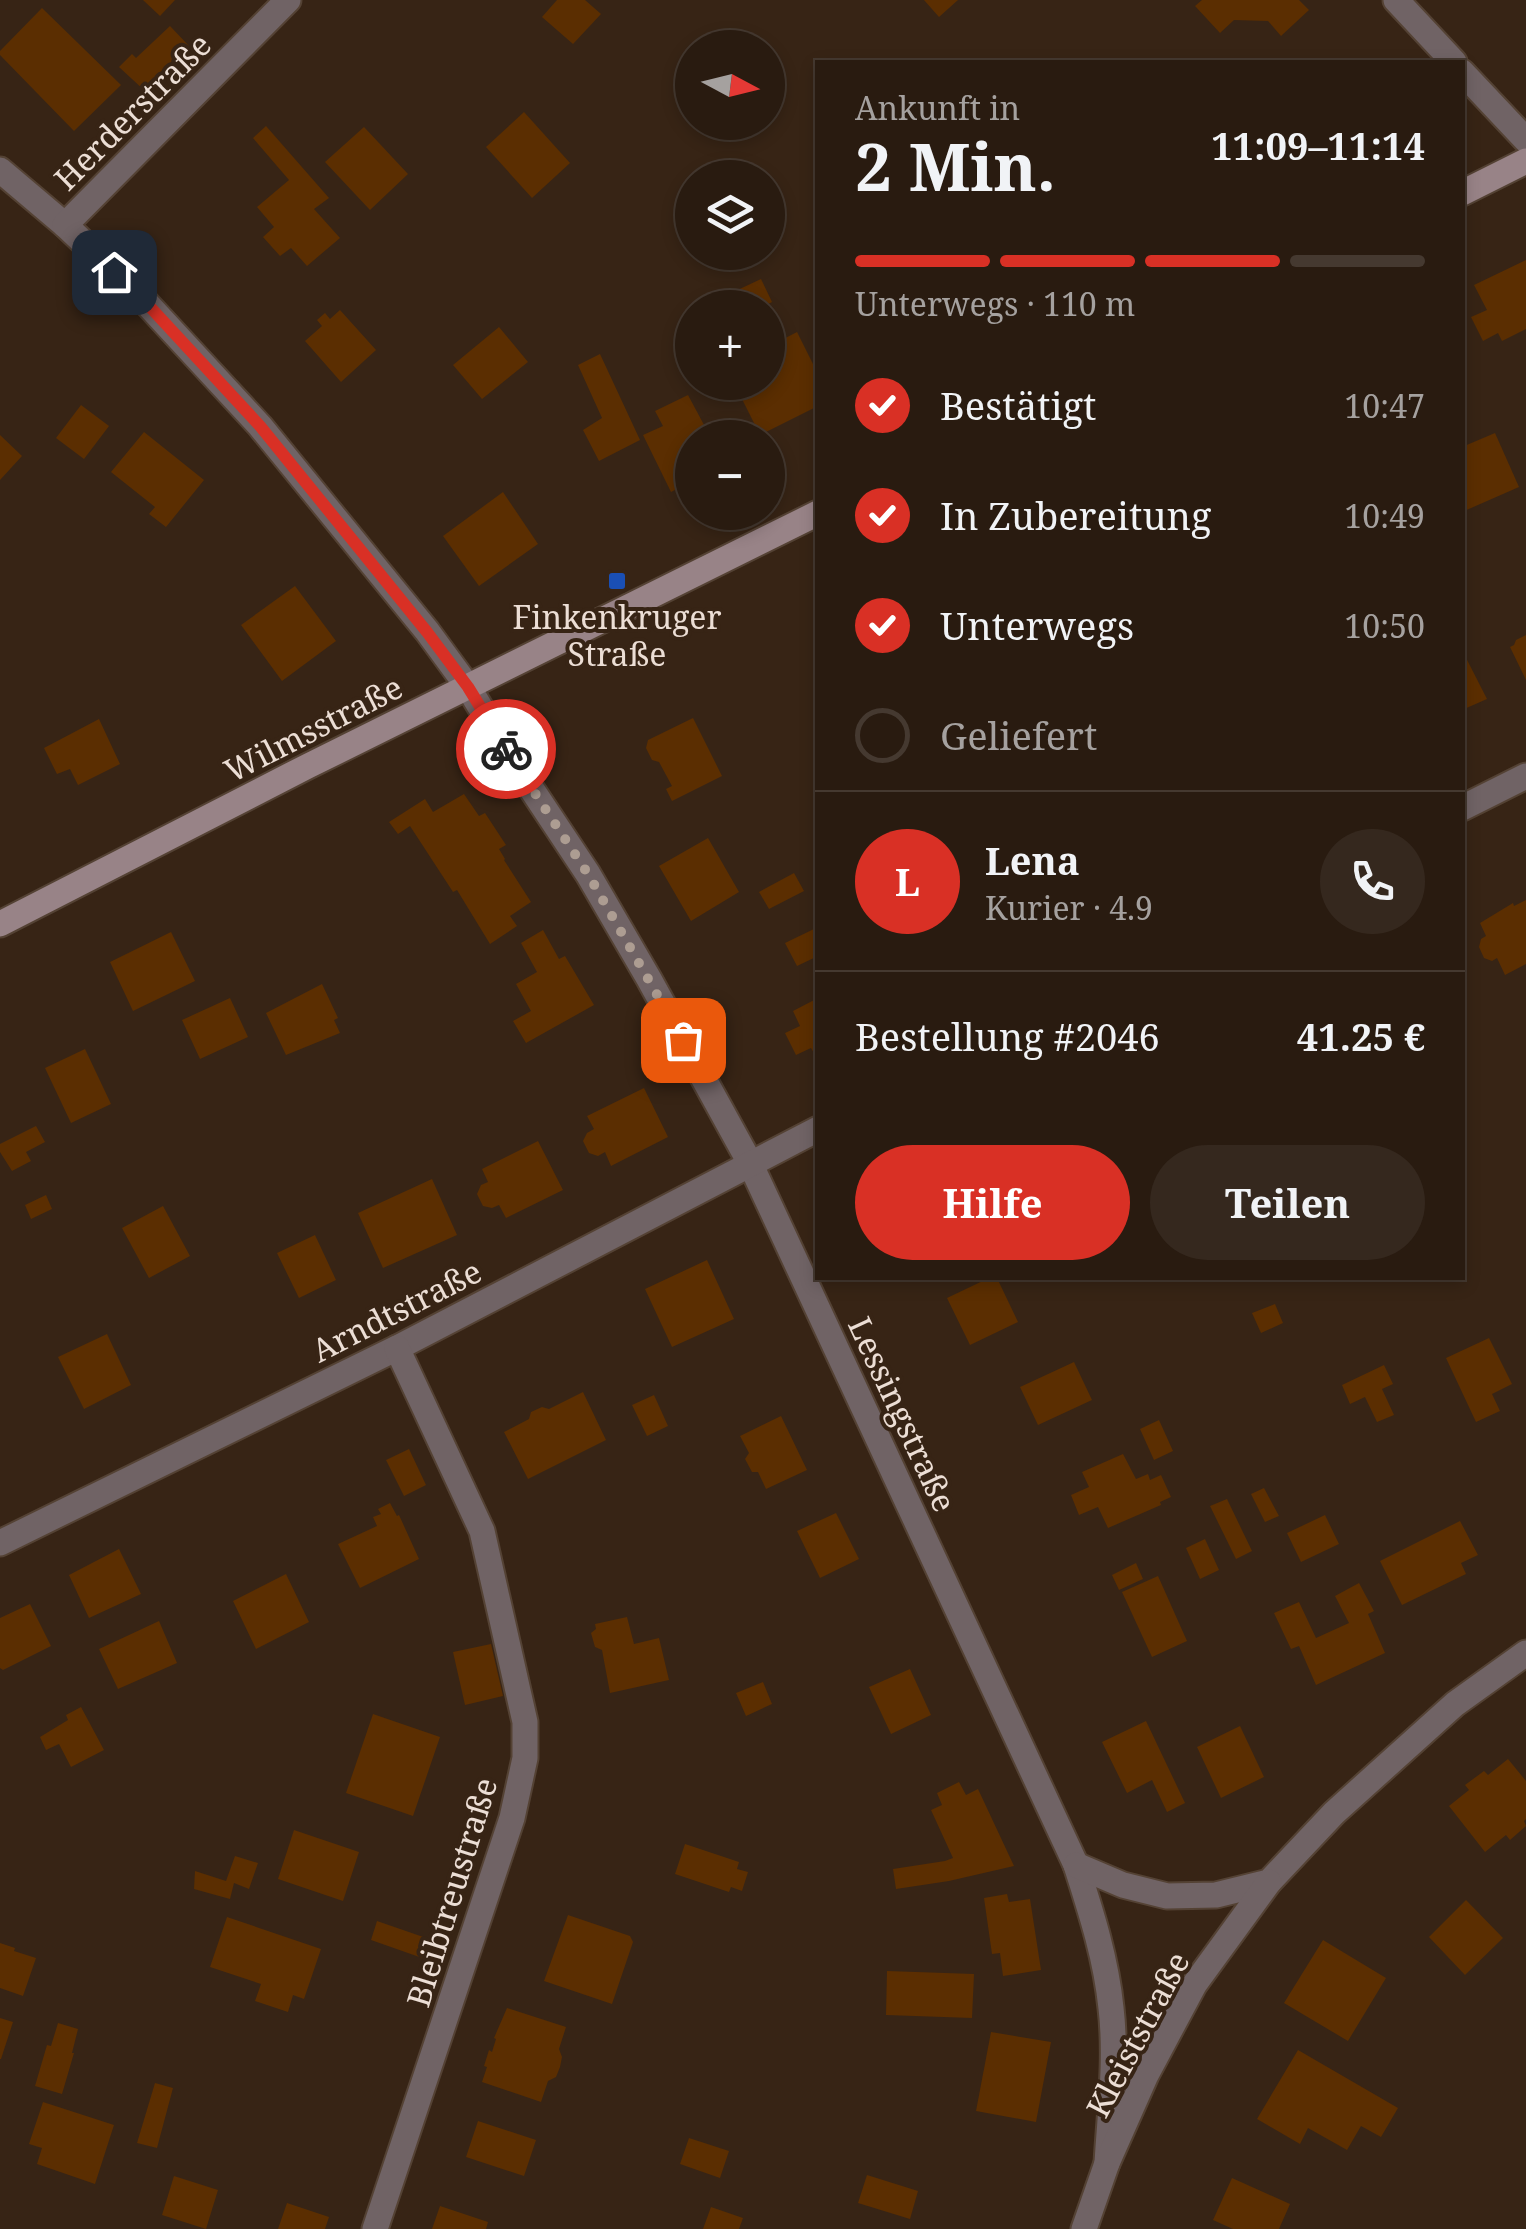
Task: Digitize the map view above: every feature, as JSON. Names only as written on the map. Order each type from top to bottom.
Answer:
[{"type":"street","name":"Herderstraße","points":[[65,225],[288,0]]},
{"type":"street","points":[[1396,0],[1452,60]]},
{"type":"street","points":[[1465,75],[1526,140]]},
{"type":"street","points":[[1465,191],[1526,161]]},
{"type":"street","points":[[0,170],[139,295],[260,426],[468,687]]},
{"type":"street","name":"Wilmsstraße","points":[[0,924],[308,766],[815,515]]},
{"type":"street","name":"Lessingstraße","points":[[468,687],[588,874],[750,1163],[1076,1865],[1101,1943],[1112,2010],[1107,2163]]},
{"type":"street","points":[[1465,806],[1526,776]]},
{"type":"street","name":"Arndtstraße","points":[[0,1543],[397,1348],[815,1130]]},
{"type":"street","name":"Bleibtreustraße","points":[[375,2229],[512,1818],[525,1758],[525,1722],[482,1531],[397,1348]]},
{"type":"street","name":"Kleiststraße","points":[[1084,2229],[1107,2163],[1146,2075],[1194,1985],[1269,1882],[1334,1813],[1454,1704],[1526,1654]]},
{"type":"street","name":"Kleiststraße","points":[[1076,1865],[1122,1885],[1168,1896],[1216,1895],[1269,1882]]},
{"type":"building","points":[[143,0],[175,0],[160,16]]},
{"type":"building","points":[[557,0],[585,0],[601,14],[573,44],[542,17]]},
{"type":"building","points":[[924,0],[958,0],[939,17]]},
{"type":"building","points":[[1202,0],[1299,0],[1309,10],[1281,36],[1268,21],[1234,20],[1220,33],[1195,6]]},
{"type":"building","points":[[42,8],[121,85],[74,131],[0,55]]},
{"type":"building","points":[[170,26],[189,46],[145,91],[119,67],[132,54],[136,58]]},
{"type":"building","points":[[524,112],[570,163],[532,198],[486,147]]},
{"type":"building","points":[[266,126],[329,198],[314,209],[340,238],[307,266],[291,248],[280,256],[263,237],[274,227],[257,207],[289,180],[253,138]]},
{"type":"building","points":[[364,127],[408,174],[370,210],[325,162]]},
{"type":"building","points":[[1526,260],[1526,329],[1502,341],[1498,333],[1483,341],[1471,317],[1487,310],[1474,285]]},
{"type":"building","points":[[761,279],[766,290],[738,290]]},
{"type":"building","points":[[340,310],[376,350],[341,382],[305,341],[322,326],[317,320],[325,313],[330,319]]},
{"type":"building","points":[[499,327],[528,362],[482,399],[453,365]]},
{"type":"building","points":[[797,332],[815,368],[815,408],[785,422],[752,420],[742,400],[785,400],[785,338]]},
{"type":"building","points":[[600,354],[640,440],[599,461],[583,430],[602,418],[578,365]]},
{"type":"building","points":[[678,400],[691,400],[701,420],[675,420],[675,490],[671,492],[643,435],[663,426],[655,411]]},
{"type":"building","points":[[81,405],[109,426],[84,459],[56,438]]},
{"type":"building","points":[[144,432],[204,480],[166,527],[149,514],[155,507],[111,472]]},
{"type":"building","points":[[1495,433],[1519,487],[1465,511],[1465,446]]},
{"type":"building","points":[[0,435],[22,456],[0,480]]},
{"type":"building","points":[[503,492],[538,544],[479,586],[443,536]]},
{"type":"building","points":[[295,586],[336,641],[282,681],[241,625]]},
{"type":"building","points":[[1526,635],[1526,680],[1510,647]]},
{"type":"building","points":[[1465,656],[1487,699],[1465,709]]},
{"type":"building","points":[[693,718],[722,776],[672,801],[666,789],[672,786],[659,762],[652,760],[646,748],[648,740]]},
{"type":"building","points":[[99,719],[120,764],[78,785],[70,769],[57,774],[44,748]]},
{"type":"building","points":[[464,794],[479,816],[485,813],[506,845],[499,849],[531,902],[510,916],[517,926],[490,944],[410,826],[398,834],[389,822],[425,799],[433,812]]},
{"type":"building","points":[[708,838],[739,892],[691,921],[659,866]]},
{"type":"building","points":[[794,873],[804,891],[769,909],[759,892]]},
{"type":"building","points":[[1526,900],[1526,964],[1505,975],[1497,958],[1484,958],[1479,947],[1486,936],[1480,923],[1513,903],[1514,906]]},
{"type":"building","points":[[815,928],[815,957],[797,966],[785,943]]},
{"type":"building","points":[[543,930],[559,959],[565,956],[594,1005],[526,1043],[513,1021],[531,1011],[516,984],[537,972],[521,943]]},
{"type":"building","points":[[171,932],[195,981],[133,1011],[110,962]]},
{"type":"building","points":[[322,984],[338,1018],[334,1020],[340,1033],[286,1055],[266,1013]]},
{"type":"building","points":[[230,998],[248,1037],[200,1059],[182,1020]]},
{"type":"building","points":[[815,1000],[815,1055],[811,1048],[796,1055],[785,1033],[800,1026],[793,1011]]},
{"type":"building","points":[[85,1049],[111,1104],[71,1123],[45,1068]]},
{"type":"building","points":[[644,1088],[668,1137],[611,1166],[605,1152],[598,1156],[589,1153],[583,1141],[594,1129],[587,1116]]},
{"type":"building","points":[[36,1126],[45,1142],[26,1152],[31,1161],[12,1171],[0,1152],[0,1144]]},
{"type":"building","points":[[538,1141],[563,1190],[506,1218],[499,1205],[483,1206],[477,1194],[481,1185],[488,1182],[482,1169]]},
{"type":"building","points":[[432,1179],[457,1235],[383,1268],[358,1213]]},
{"type":"building","points":[[46,1195],[52,1209],[31,1219],[25,1205]]},
{"type":"building","points":[[163,1206],[190,1256],[149,1278],[122,1228]]},
{"type":"building","points":[[315,1235],[336,1280],[299,1298],[277,1253]]},
{"type":"building","points":[[707,1260],[734,1319],[672,1347],[645,1289]]},
{"type":"building","points":[[985,1280],[998,1280],[1018,1322],[970,1345],[947,1298]]},
{"type":"building","points":[[1275,1304],[1283,1323],[1261,1333],[1252,1313]]},
{"type":"building","points":[[107,1334],[131,1385],[84,1409],[58,1357]]},
{"type":"building","points":[[1489,1338],[1512,1384],[1492,1394],[1500,1411],[1476,1422],[1446,1358]]},
{"type":"building","points":[[1074,1362],[1092,1400],[1038,1425],[1020,1387]]},
{"type":"building","points":[[1384,1365],[1393,1384],[1382,1389],[1394,1415],[1377,1422],[1365,1397],[1350,1404],[1342,1385]]},
{"type":"building","points":[[583,1392],[606,1440],[528,1479],[504,1432],[529,1419],[531,1412],[542,1407],[549,1409]]},
{"type":"building","points":[[654,1395],[668,1426],[647,1436],[632,1405]]},
{"type":"building","points":[[781,1416],[807,1470],[766,1489],[758,1472],[752,1472],[745,1459],[749,1453],[740,1436]]},
{"type":"building","points":[[1159,1420],[1173,1451],[1154,1460],[1140,1429]]},
{"type":"building","points":[[409,1449],[426,1485],[404,1496],[386,1460]]},
{"type":"building","points":[[1123,1454],[1136,1479],[1148,1474],[1150,1480],[1161,1475],[1171,1497],[1108,1528],[1098,1507],[1079,1515],[1071,1495],[1089,1487],[1082,1472]]},
{"type":"building","points":[[1264,1488],[1279,1516],[1265,1522],[1251,1494]]},
{"type":"building","points":[[1227,1499],[1252,1551],[1236,1559],[1210,1506]]},
{"type":"building","points":[[390,1503],[419,1559],[360,1588],[338,1544],[377,1526],[373,1517]]},
{"type":"building","points":[[836,1513],[859,1559],[820,1578],[797,1531]]},
{"type":"building","points":[[1325,1515],[1339,1544],[1301,1562],[1287,1533]]},
{"type":"building","points":[[1460,1521],[1478,1555],[1461,1563],[1466,1574],[1402,1605],[1380,1561]]},
{"type":"building","points":[[1205,1539],[1219,1570],[1200,1579],[1186,1548]]},
{"type":"building","points":[[119,1549],[141,1594],[89,1618],[69,1575]]},
{"type":"building","points":[[1136,1563],[1143,1579],[1119,1590],[1112,1575]]},
{"type":"building","points":[[286,1574],[309,1622],[256,1649],[233,1601]]},
{"type":"building","points":[[1158,1576],[1187,1641],[1152,1657],[1122,1592]]},
{"type":"building","points":[[1359,1583],[1374,1611],[1368,1614],[1385,1653],[1316,1685],[1299,1646],[1291,1649],[1274,1613],[1299,1602],[1316,1638],[1349,1623],[1335,1596]]},
{"type":"building","points":[[30,1604],[51,1646],[3,1670],[0,1618]]},
{"type":"building","points":[[627,1617],[634,1644],[659,1638],[669,1680],[610,1693],[602,1650],[595,1647],[591,1633],[595,1624]]},
{"type":"building","points":[[159,1621],[177,1663],[118,1689],[99,1649]]},
{"type":"building","points":[[491,1644],[503,1696],[465,1705],[453,1652]]},
{"type":"building","points":[[910,1669],[931,1715],[891,1734],[869,1687]]},
{"type":"building","points":[[763,1682],[772,1704],[746,1716],[736,1693]]},
{"type":"building","points":[[81,1707],[104,1750],[71,1767],[59,1744],[46,1750],[40,1737]]},
{"type":"building","points":[[373,1714],[440,1737],[413,1816],[346,1793]]},
{"type":"building","points":[[1146,1721],[1185,1803],[1167,1812],[1152,1780],[1127,1793],[1102,1742]]},
{"type":"building","points":[[1240,1726],[1264,1777],[1221,1798],[1197,1747]]},
{"type":"building","points":[[1508,1759],[1526,1781],[1526,1826],[1510,1840],[1506,1835],[1485,1852],[1449,1806],[1469,1790],[1465,1785],[1484,1771],[1488,1775]]},
{"type":"building","points":[[959,1782],[966,1795],[978,1789],[1014,1866],[896,1889],[893,1869],[953,1858],[931,1810],[942,1805],[937,1793]]},
{"type":"building","points":[[294,1830],[359,1852],[343,1901],[278,1879]]},
{"type":"building","points":[[685,1844],[739,1862],[737,1869],[748,1872],[742,1891],[731,1887],[729,1892],[675,1874]]},
{"type":"building","points":[[235,1856],[258,1863],[249,1889],[234,1883],[230,1899],[194,1889],[195,1871],[226,1881]]},
{"type":"building","points":[[1007,1894],[1009,1902],[1030,1899],[1041,1970],[1003,1976],[1000,1953],[992,1954],[984,1898]]},
{"type":"building","points":[[1466,1900],[1503,1938],[1465,1975],[1429,1937]]},
{"type":"building","points":[[568,1915],[630,1936],[633,1942],[612,2004],[544,1981]]},
{"type":"building","points":[[227,1917],[321,1949],[304,1999],[293,1995],[288,2012],[255,2001],[261,1984],[210,1967]]},
{"type":"building","points":[[377,1921],[432,1940],[425,1959],[371,1940]]},
{"type":"building","points":[[1323,1940],[1386,1978],[1348,2041],[1284,2003]]},
{"type":"building","points":[[0,1943],[36,1958],[23,1996],[0,1988]]},
{"type":"building","points":[[887,1971],[974,1974],[972,2018],[886,2015]]},
{"type":"building","points":[[507,2008],[566,2027],[559,2049],[560,2067],[556,2077],[548,2081],[541,2102],[482,2082],[489,2050],[492,2052]]},
{"type":"building","points":[[0,2018],[13,2022],[1,2059],[0,2059]]},
{"type":"building","points":[[58,2023],[78,2029],[62,2094],[35,2086]]},
{"type":"building","points":[[991,2032],[1051,2042],[1036,2122],[976,2111]]},
{"type":"building","points":[[1298,2050],[1398,2108],[1381,2137],[1361,2126],[1347,2150],[1308,2128],[1300,2144],[1257,2119]]},
{"type":"building","points":[[155,2083],[173,2088],[157,2148],[137,2143]]},
{"type":"building","points":[[43,2102],[114,2125],[95,2184],[37,2164],[42,2148],[29,2144]]},
{"type":"building","points":[[478,2121],[536,2140],[524,2176],[466,2157]]},
{"type":"building","points":[[689,2138],[729,2151],[720,2178],[680,2164]]},
{"type":"building","points":[[867,2175],[918,2191],[910,2219],[858,2203]]},
{"type":"building","points":[[174,2176],[218,2190],[206,2229],[162,2215]]},
{"type":"building","points":[[1232,2178],[1290,2204],[1279,2229],[1233,2229],[1213,2220]]},
{"type":"building","points":[[287,2203],[329,2217],[325,2229],[278,2229]]},
{"type":"building","points":[[440,2206],[488,2222],[486,2229],[432,2229]]},
{"type":"building","points":[[711,2207],[743,2218],[739,2229],[703,2229]]},
{"type":"way so far","points":[[506,749],[588,874],[683,1040]]},
{"type":"place","name":"Finkenkruger Straße","points":[[617,581]]},
{"type":"route","points":[[114,272],[260,426],[427,632],[468,687],[506,749]]}]
